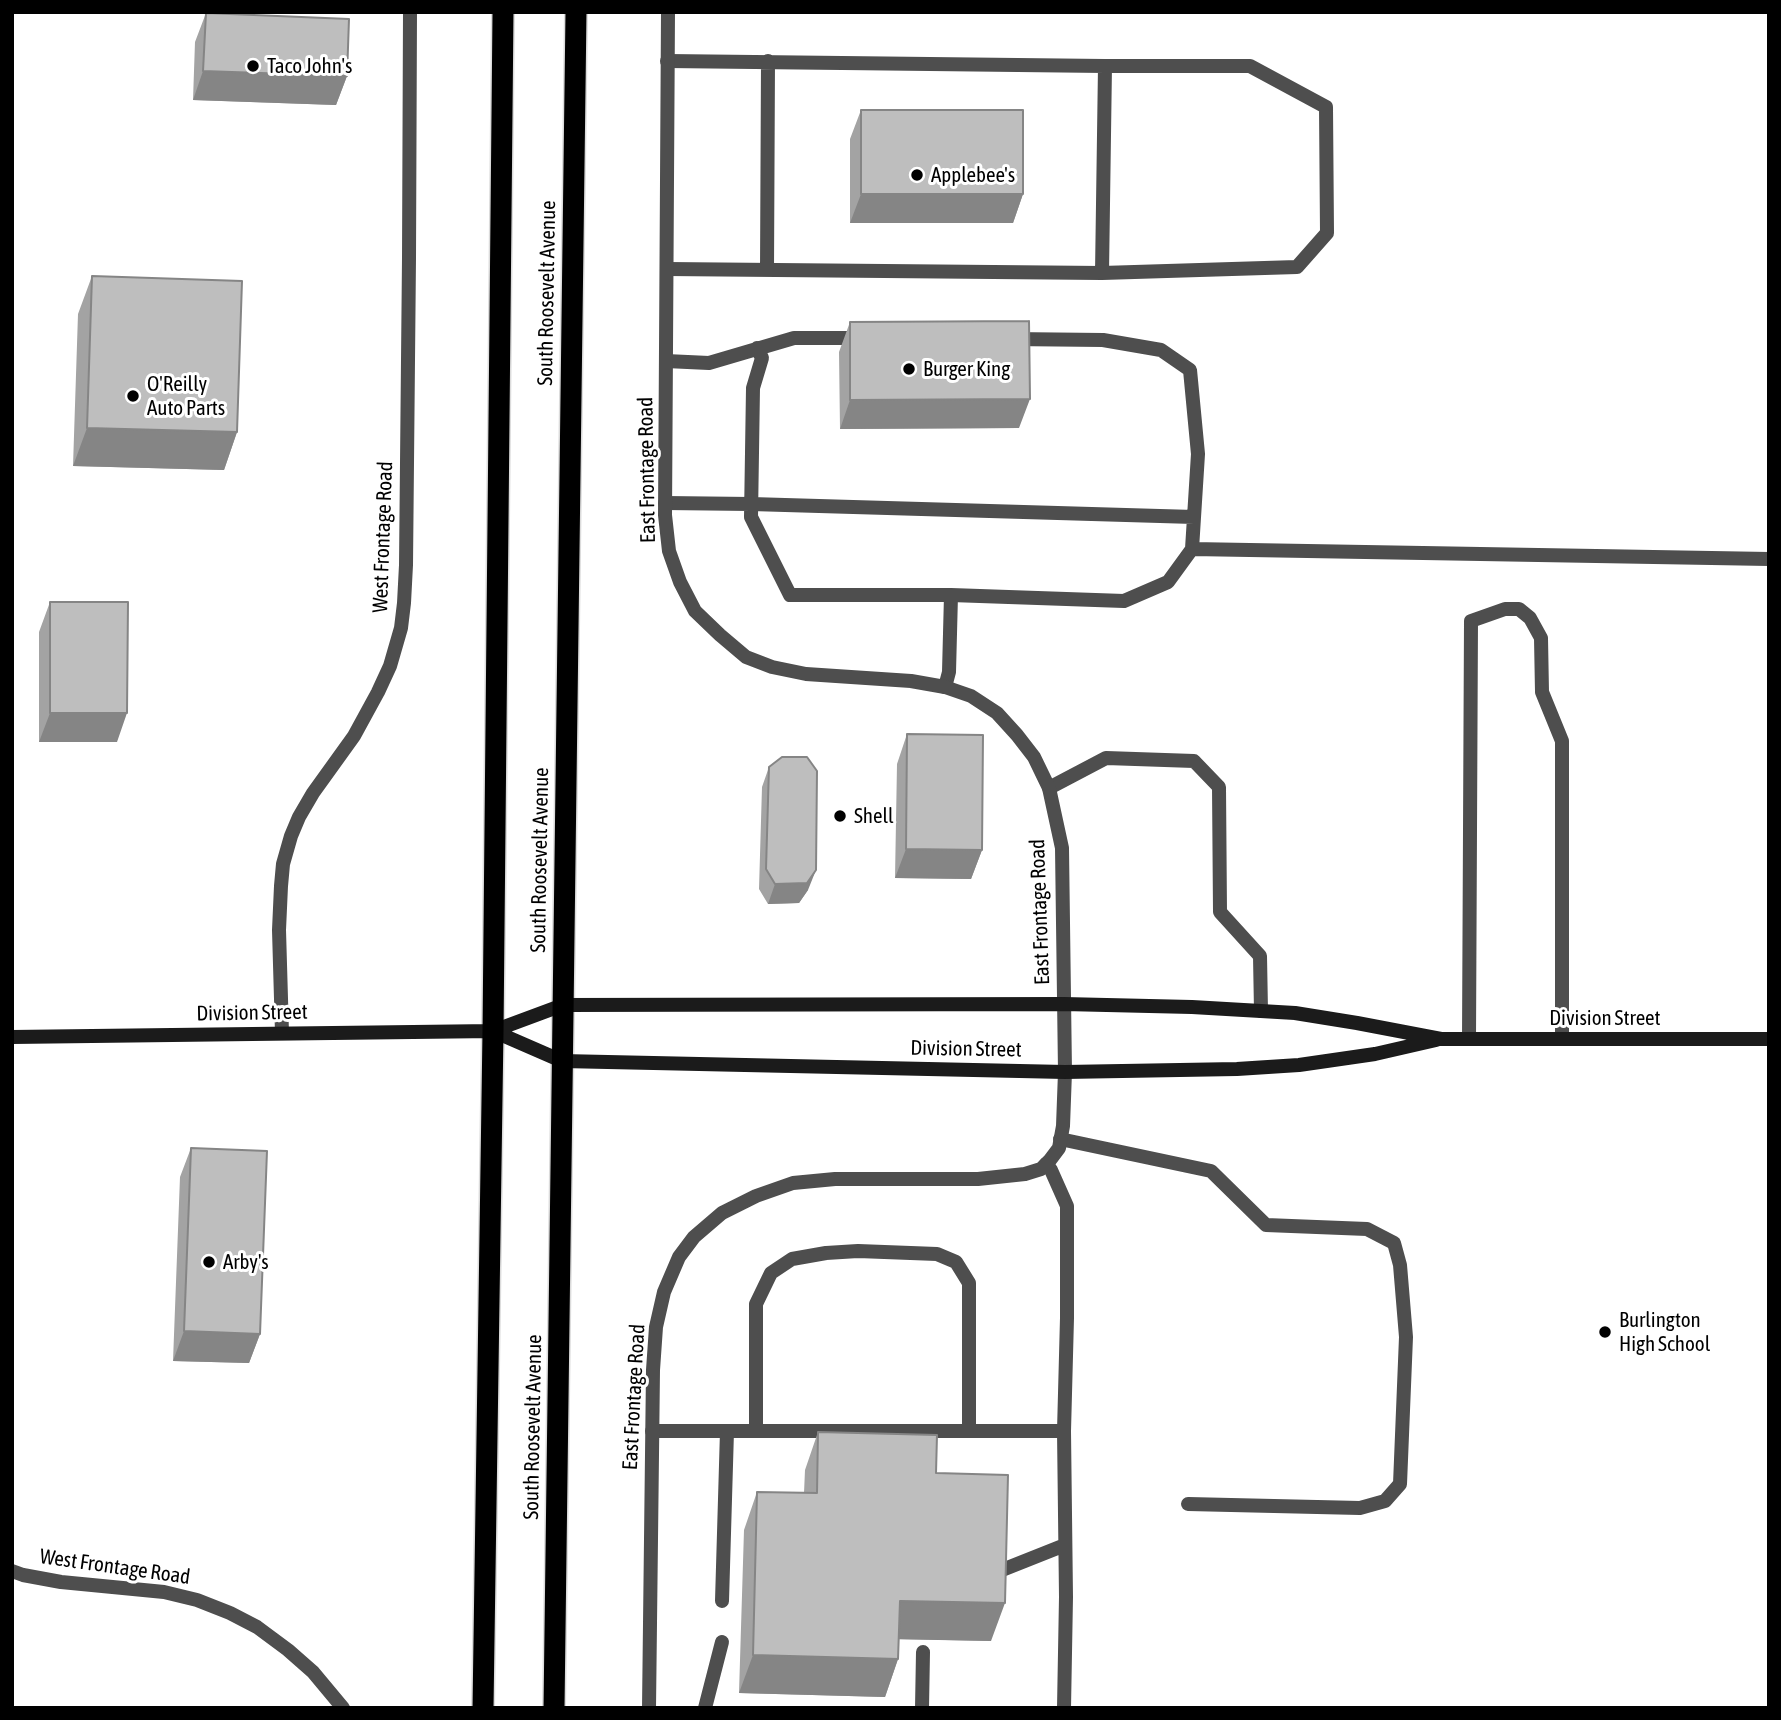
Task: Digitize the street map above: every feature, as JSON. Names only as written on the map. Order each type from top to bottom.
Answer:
[{"type":"highway","points":[[483,1708],[503,12]]},
{"type":"highway","name":"South Roosevelt Avenue","points":[[554,1708],[576,12]]},
{"type":"main road","name":"Division Street","points":[[12,1037],[493,1031],[563,1005],[1064,1004],[1261,1011],[1314,1016],[1441,1039],[1769,1039]]},
{"type":"main road","name":"Division Street","points":[[493,1031],[562,1061],[1065,1072],[1237,1069],[1299,1065],[1376,1054],[1441,1039]]},
{"type":"street","name":"West Frontage Road","points":[[282,1033],[279,930],[283,864],[290,836],[313,793],[355,736],[390,666],[401,628],[406,565],[410,12]]},
{"type":"street","name":"East Frontage Road","points":[[649,1708],[653,1370],[656,1327],[664,1292],[679,1257],[694,1237],[722,1213],[756,1196],[793,1183],[835,1179],[978,1179],[1025,1174],[1041,1169],[1059,1148],[1063,1126],[1065,1072],[1062,848],[1049,789],[1034,757],[1017,735],[996,713],[971,696],[945,687],[911,681],[806,674],[772,667],[746,657],[695,611],[680,582],[669,551],[665,503],[668,12]]},
{"type":"street","points":[[667,61],[1250,66],[1326,107],[1327,233],[1297,267],[1102,272],[667,269]]},
{"type":"street","points":[[767,270],[768,61]]},
{"type":"street","points":[[1102,272],[1105,66]]},
{"type":"street","points":[[666,360],[709,363],[794,338],[875,338]]},
{"type":"street","points":[[757,348],[761,358],[753,388],[751,517],[790,595],[951,595],[1124,601],[1168,582],[1192,549],[1198,454],[1190,370],[1161,350],[1103,340],[996,339]]},
{"type":"street","points":[[665,503],[1194,517]]},
{"type":"street","points":[[1192,549],[1769,559]]},
{"type":"street","points":[[945,687],[951,595]]},
{"type":"street","points":[[1469,1039],[1471,621],[1505,609],[1519,609],[1530,618],[1541,638],[1542,692],[1562,741],[1562,1039]]},
{"type":"street","points":[[1049,789],[1106,758],[1194,761],[1219,787],[1220,912],[1260,956],[1261,1011]]},
{"type":"street","points":[[1060,1139],[1211,1171],[1266,1225],[1367,1228],[1394,1242],[1400,1265],[1406,1337],[1400,1484],[1385,1502],[1360,1508],[1188,1504]]},
{"type":"street","points":[[1046,1164],[1067,1206],[1064,1708]]},
{"type":"street","points":[[756,1431],[756,1304],[771,1273],[792,1259],[858,1251],[937,1254],[956,1262],[969,1283],[969,1431]]},
{"type":"street","points":[[652,1431],[1064,1431]]},
{"type":"street","points":[[722,1601],[727,1431]]},
{"type":"street","points":[[992,1574],[1065,1545]]},
{"type":"street","name":"West Frontage Road","points":[[12,1571],[23,1576],[61,1582],[164,1592],[208,1604],[257,1627],[288,1650],[313,1672],[343,1708]]},
{"type":"street","points":[[705,1708],[722,1642]]},
{"type":"street","points":[[922,1708],[923,1652]]},
{"type":"building","points":[[206,13],[349,19],[347,76],[203,71]]},
{"type":"building","points":[[861,110],[1023,110],[1023,194],[861,194]]},
{"type":"building","points":[[92,276],[242,281],[237,432],[87,428]]},
{"type":"building","points":[[1029,321],[1030,399],[850,400],[850,322]]},
{"type":"building","points":[[50,602],[128,602],[127,713],[50,713]]},
{"type":"building","points":[[907,734],[983,735],[982,850],[906,849]]},
{"type":"building","points":[[782,757],[807,757],[817,771],[816,870],[807,883],[775,884],[766,869],[769,767]]},
{"type":"building","points":[[191,1148],[267,1151],[260,1334],[184,1331]]},
{"type":"building","points":[[818,1432],[937,1435],[936,1473],[1008,1475],[1005,1603],[900,1601],[898,1659],[753,1655],[757,1492],[817,1493]]},
{"type":"place","name":"Taco John's","points":[[253,66]]},
{"type":"place","name":"Applebee's","points":[[917,175]]},
{"type":"place","name":"Burger King","points":[[909,369]]},
{"type":"place","name":"O'Reilly Auto Parts","points":[[133,396]]},
{"type":"place","name":"Shell","points":[[840,816]]},
{"type":"place","name":"Arby's","points":[[209,1262]]},
{"type":"place","name":"Burlington High School","points":[[1605,1332]]}]
